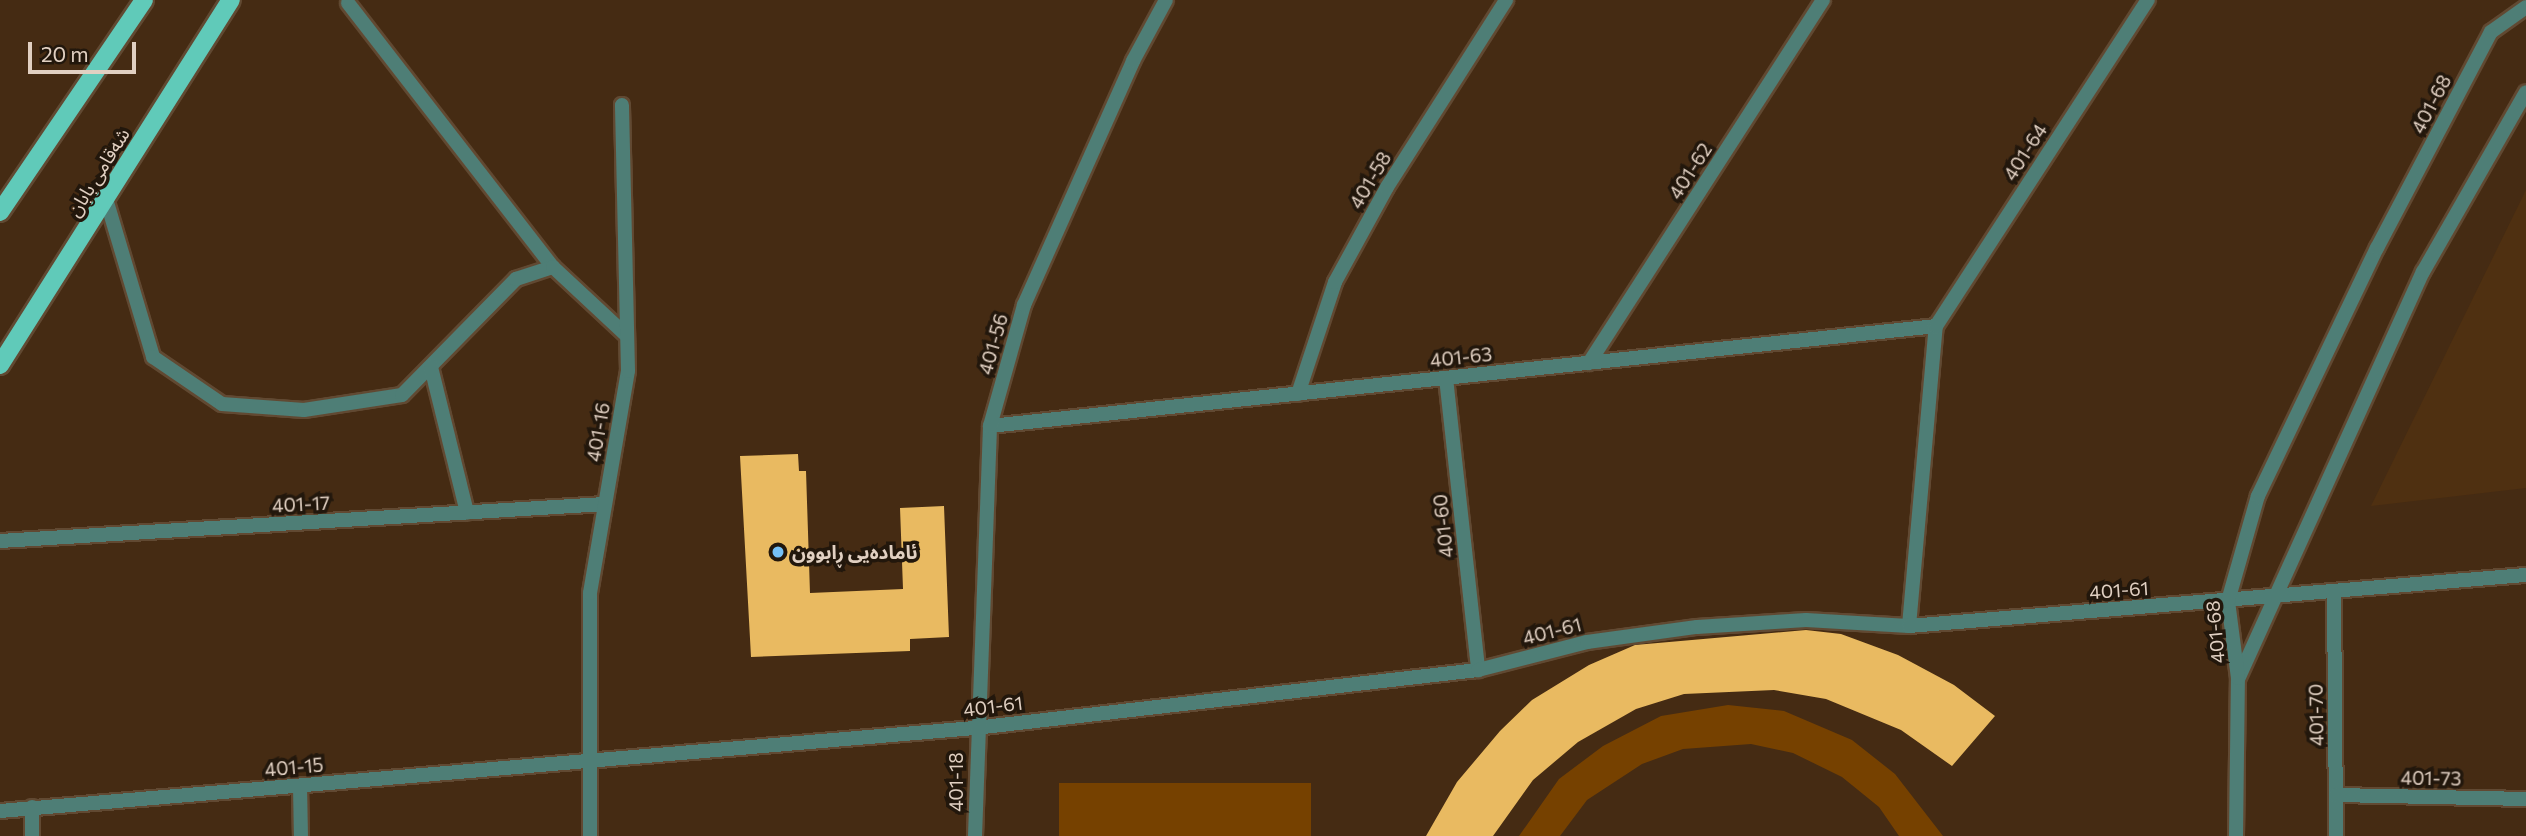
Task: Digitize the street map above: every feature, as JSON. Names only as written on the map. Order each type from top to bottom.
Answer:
[{"type":"main road","points":[[0,212],[144,0]]},
{"type":"main road","name":"شەقامی بابان","points":[[0,365],[231,0]]},
{"type":"street","name":"401-56","points":[[975,728],[990,426],[1024,305],[1133,61],[1166,0]]},
{"type":"street","name":"401-58","points":[[1298,394],[1335,282],[1387,187],[1506,0]]},
{"type":"street","name":"401-62","points":[[1589,363],[1823,0]]},
{"type":"street","name":"401-64","points":[[1936,327],[2148,0]]},
{"type":"street","points":[[348,4],[552,267],[626,335]]},
{"type":"street","name":"401-68","points":[[2238,678],[2228,601],[2258,496],[2378,248],[2491,32],[2526,7]]},
{"type":"street","name":"401-68","points":[[2238,678],[2423,272],[2526,92]]},
{"type":"street","name":"401-16","points":[[590,836],[590,593],[628,371],[622,105]]},
{"type":"street","points":[[106,199],[153,357],[222,404],[304,410],[402,396],[516,279],[552,267]]},
{"type":"street","points":[[1909,626],[1936,327]]},
{"type":"street","name":"401-63","points":[[990,426],[1936,327]]},
{"type":"street","points":[[431,367],[467,513]]},
{"type":"street","name":"401-60","points":[[1446,378],[1478,670]]},
{"type":"street","name":"401-17","points":[[0,541],[605,505]]},
{"type":"street","name":"401-61","points":[[590,763],[975,728],[1478,670],[1587,642],[1697,626],[1806,621],[1909,626],[2275,599],[2526,575]]},
{"type":"street","name":"401-70","points":[[2334,594],[2336,836]]},
{"type":"street","points":[[2235,836],[2238,678]]},
{"type":"street","name":"401-18","points":[[975,728],[975,836]]},
{"type":"street","name":"401-15","points":[[0,810],[590,763]]},
{"type":"street","points":[[300,786],[301,836]]},
{"type":"street","name":"401-73","points":[[2336,795],[2526,799]]},
{"type":"street","points":[[32,807],[32,836]]},
{"type":"shaded area","points":[[2526,190],[2526,488],[2371,506]]},
{"type":"shaded area","points":[[1728,705],[1784,711],[1852,740],[1895,774],[1943,836],[1899,836],[1879,807],[1842,777],[1793,753],[1751,744],[1683,749],[1642,764],[1587,800],[1560,836],[1519,836],[1559,779],[1603,746],[1661,716]]},
{"type":"shaded area","points":[[1059,783],[1311,783],[1311,836],[1059,836]]},
{"type":"building","name":"ئامادەیی ڕابوون","points":[[798,454],[799,471],[806,471],[810,593],[903,589],[900,508],[944,506],[949,637],[910,639],[910,651],[751,657],[740,456]]},
{"type":"building","points":[[1806,630],[1841,634],[1898,655],[1954,685],[1995,716],[1952,766],[1901,730],[1826,699],[1774,690],[1684,694],[1636,709],[1578,742],[1533,780],[1493,836],[1426,836],[1457,782],[1500,731],[1532,700],[1589,665],[1635,645]]},
{"type":"place","name":"ئامادەیی ڕابوون","points":[[778,552]]}]
